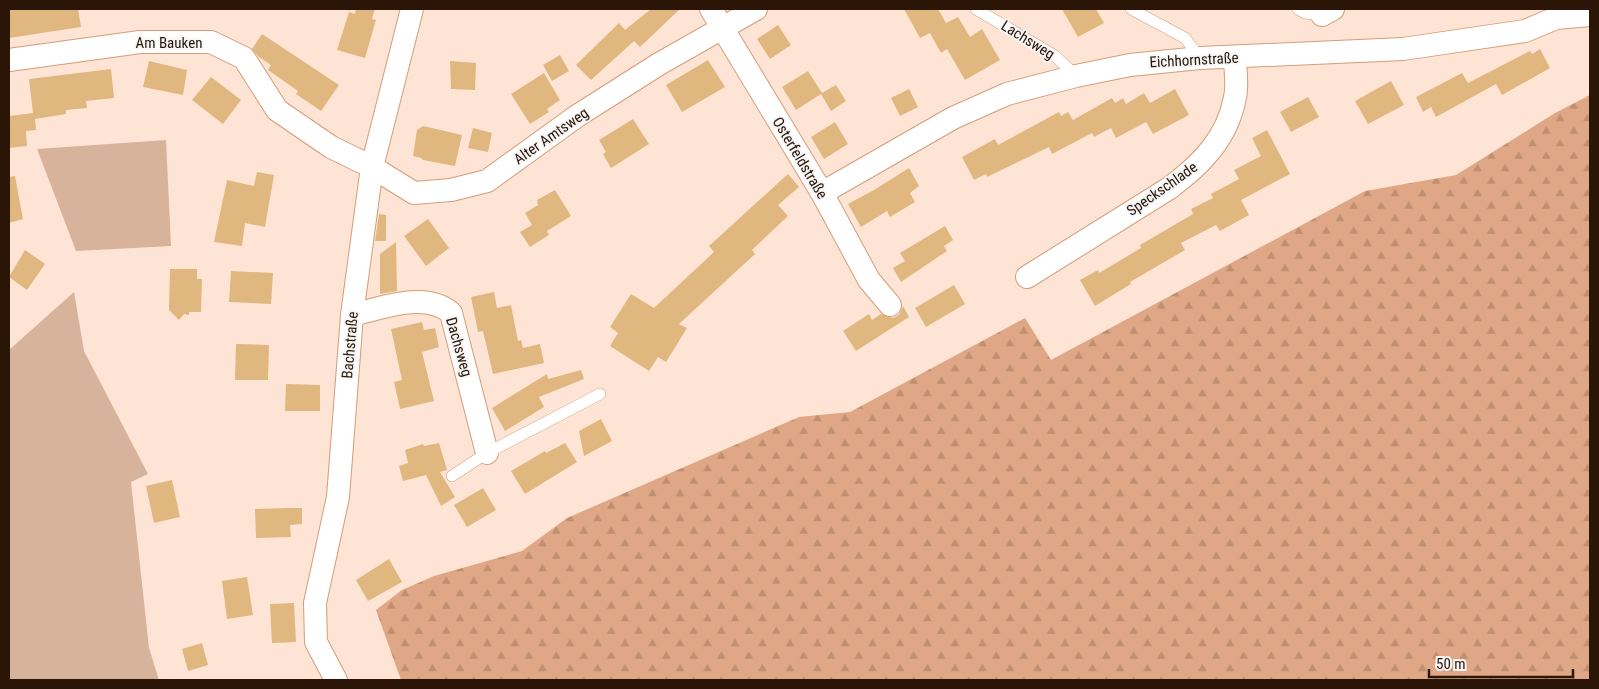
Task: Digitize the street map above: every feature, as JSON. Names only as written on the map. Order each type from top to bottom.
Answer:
[{"type":"street","name":"Bachstraße","points":[[336,680],[316,642],[315,602],[338,497],[352,315],[372,167],[412,9]]},
{"type":"street","name":"Osterfeldstraße","points":[[710,9],[822,193],[869,280],[890,305]]},
{"type":"street","name":"Alter Amtsweg","points":[[372,167],[414,193],[451,190],[487,181],[577,116],[659,64],[756,9]]},
{"type":"street","name":"Eichhornstraße","points":[[822,193],[953,118],[1007,94],[1076,76],[1130,64],[1200,58],[1235,58],[1403,49],[1525,31],[1556,18],[1590,15]]},
{"type":"street","name":"Am Bauken","points":[[9,60],[140,42],[211,42],[244,58],[277,110],[331,147],[372,167]]},
{"type":"street","name":"Speckschlade","points":[[1027,277],[1168,189],[1190,174],[1210,153],[1226,126],[1236,96],[1235,58]]},
{"type":"street","name":"Dachsweg","points":[[352,315],[401,302],[441,304],[451,313],[487,452]]},
{"type":"lane","name":"Lachsweg","points":[[976,9],[1055,56],[1076,76]]},
{"type":"lane","points":[[1131,9],[1184,38],[1200,58]]},
{"type":"lane","points":[[1298,9],[1305,13],[1327,12]]},
{"type":"lane","points":[[452,476],[487,452],[600,394]]},
{"type":"shaded area","points":[[166,140],[171,246],[76,251],[37,149]]},
{"type":"shaded area","points":[[74,292],[84,351],[148,474],[131,482],[149,648],[159,680],[9,680],[9,350]]},
{"type":"green space","points":[[1590,95],[1590,680],[401,680],[376,610],[402,590],[434,576],[522,551],[567,518],[799,417],[850,412],[1025,318],[1051,360],[1365,191],[1456,175],[1555,113]]},
{"type":"building","points":[[9,9],[78,9],[81,27],[9,38]]},
{"type":"building","points":[[356,9],[375,9],[372,19],[376,20],[365,58],[337,50],[349,12],[355,14]]},
{"type":"building","points":[[651,9],[680,9],[640,47],[634,41],[591,80],[576,65],[619,23],[625,30]]},
{"type":"building","points":[[904,9],[938,9],[946,23],[958,17],[970,37],[982,29],[1000,60],[965,80],[947,49],[941,53],[930,33],[920,38]]},
{"type":"building","points":[[1062,9],[1096,9],[1104,23],[1078,37]]},
{"type":"building","points":[[778,25],[791,45],[770,59],[757,39]]},
{"type":"building","points":[[262,34],[339,85],[321,111],[296,94],[298,91],[268,70],[271,65],[259,57],[252,49]]},
{"type":"building","points":[[1540,49],[1550,68],[1502,95],[1496,84],[1436,117],[1431,107],[1423,112],[1416,97],[1462,73],[1468,83],[1530,51],[1532,54]]},
{"type":"building","points":[[560,55],[569,71],[552,81],[543,65]]},
{"type":"building","points":[[708,60],[725,87],[682,112],[666,85]]},
{"type":"building","points":[[149,61],[187,70],[183,95],[143,87]]},
{"type":"building","points":[[450,61],[476,63],[475,90],[451,89]]},
{"type":"building","points":[[111,69],[114,98],[86,101],[87,108],[66,110],[66,114],[35,119],[36,130],[26,131],[27,146],[9,148],[9,116],[33,113],[29,79]]},
{"type":"building","points":[[808,71],[822,93],[836,85],[846,101],[831,111],[821,94],[796,110],[782,87]]},
{"type":"building","points":[[544,73],[560,100],[547,109],[549,112],[530,124],[511,94]]},
{"type":"building","points":[[211,77],[241,100],[223,124],[192,100]]},
{"type":"building","points":[[1391,81],[1404,105],[1368,124],[1355,101]]},
{"type":"building","points":[[909,89],[918,107],[900,116],[891,98]]},
{"type":"building","points":[[1175,89],[1189,115],[1153,134],[1146,122],[1116,138],[1111,128],[1094,137],[1092,133],[1052,154],[1049,147],[987,177],[986,174],[974,180],[962,157],[995,139],[998,145],[1059,112],[1061,116],[1068,112],[1073,120],[1112,98],[1115,103],[1123,98],[1126,104],[1144,93],[1150,103]]},
{"type":"building","points":[[1308,97],[1319,117],[1291,132],[1280,112]]},
{"type":"building","points":[[633,119],[649,144],[611,168],[603,154],[606,152],[599,140]]},
{"type":"building","points":[[835,122],[848,144],[824,159],[811,137]]},
{"type":"building","points":[[423,126],[462,135],[455,166],[423,160],[413,156],[417,130]]},
{"type":"building","points":[[473,128],[492,133],[488,152],[468,148]]},
{"type":"building","points":[[1267,130],[1290,174],[1241,200],[1249,215],[1220,231],[1216,225],[1181,243],[1185,250],[1130,282],[1131,284],[1095,306],[1080,280],[1098,270],[1099,273],[1141,248],[1140,245],[1193,214],[1191,209],[1213,198],[1211,194],[1239,179],[1234,170],[1261,156],[1252,138]]},
{"type":"building","points":[[909,168],[919,186],[910,193],[915,202],[890,217],[887,211],[861,227],[848,204]]},
{"type":"building","points":[[257,172],[274,175],[265,227],[245,223],[242,246],[214,242],[227,180],[254,186]]},
{"type":"building","points":[[788,174],[799,187],[778,205],[788,216],[752,250],[755,254],[679,324],[687,328],[666,362],[658,357],[649,371],[610,346],[618,333],[610,327],[631,294],[654,308],[714,252],[709,246]]},
{"type":"building","points":[[15,176],[23,219],[9,223],[9,177]]},
{"type":"building","points":[[555,190],[571,216],[547,231],[549,235],[530,247],[520,232],[532,225],[525,213],[538,205],[537,200]]},
{"type":"building","points":[[379,214],[386,215],[386,241],[375,241]]},
{"type":"building","points":[[428,219],[449,248],[426,266],[404,236]]},
{"type":"building","points":[[945,226],[953,240],[944,246],[947,251],[901,282],[893,268],[905,261],[900,253]]},
{"type":"building","points":[[396,242],[397,291],[380,294],[380,254]]},
{"type":"building","points":[[25,250],[45,264],[27,290],[9,277]]},
{"type":"building","points":[[170,269],[197,269],[197,279],[202,279],[201,312],[189,312],[189,315],[184,314],[179,320],[169,310]]},
{"type":"building","points":[[231,271],[273,273],[271,304],[229,302]]},
{"type":"building","points":[[954,285],[965,304],[926,327],[915,308]]},
{"type":"building","points":[[494,292],[497,308],[511,305],[518,341],[521,340],[523,348],[540,344],[544,363],[493,374],[483,331],[478,332],[471,297]]},
{"type":"building","points":[[903,306],[909,317],[856,351],[843,331],[869,314],[872,320],[881,314],[893,318],[899,315]]},
{"type":"building","points":[[422,322],[424,330],[435,328],[439,347],[422,352],[434,401],[400,409],[394,382],[402,380],[391,329]]},
{"type":"building","points":[[236,344],[269,345],[268,380],[235,380]]},
{"type":"building","points":[[581,370],[584,379],[539,397],[544,407],[505,431],[492,408],[547,374],[548,379]]},
{"type":"building","points":[[286,384],[320,385],[320,411],[285,411]]},
{"type":"building","points":[[601,419],[612,441],[584,456],[579,431]]},
{"type":"building","points":[[439,443],[447,470],[440,472],[455,497],[441,506],[426,475],[403,481],[399,466],[408,463],[405,450],[423,444],[424,446]]},
{"type":"building","points":[[565,443],[577,462],[525,494],[511,471],[545,451],[546,453]]},
{"type":"building","points":[[172,480],[180,517],[154,523],[146,486]]},
{"type":"building","points":[[483,488],[496,510],[467,527],[454,505]]},
{"type":"building","points":[[302,508],[302,524],[290,525],[291,537],[256,538],[255,509]]},
{"type":"building","points":[[389,559],[402,582],[368,601],[356,580]]},
{"type":"building","points":[[247,577],[253,615],[227,619],[222,581]]},
{"type":"building","points":[[294,603],[296,642],[272,643],[270,604]]},
{"type":"building","points":[[202,643],[208,665],[188,671],[182,649]]}]
